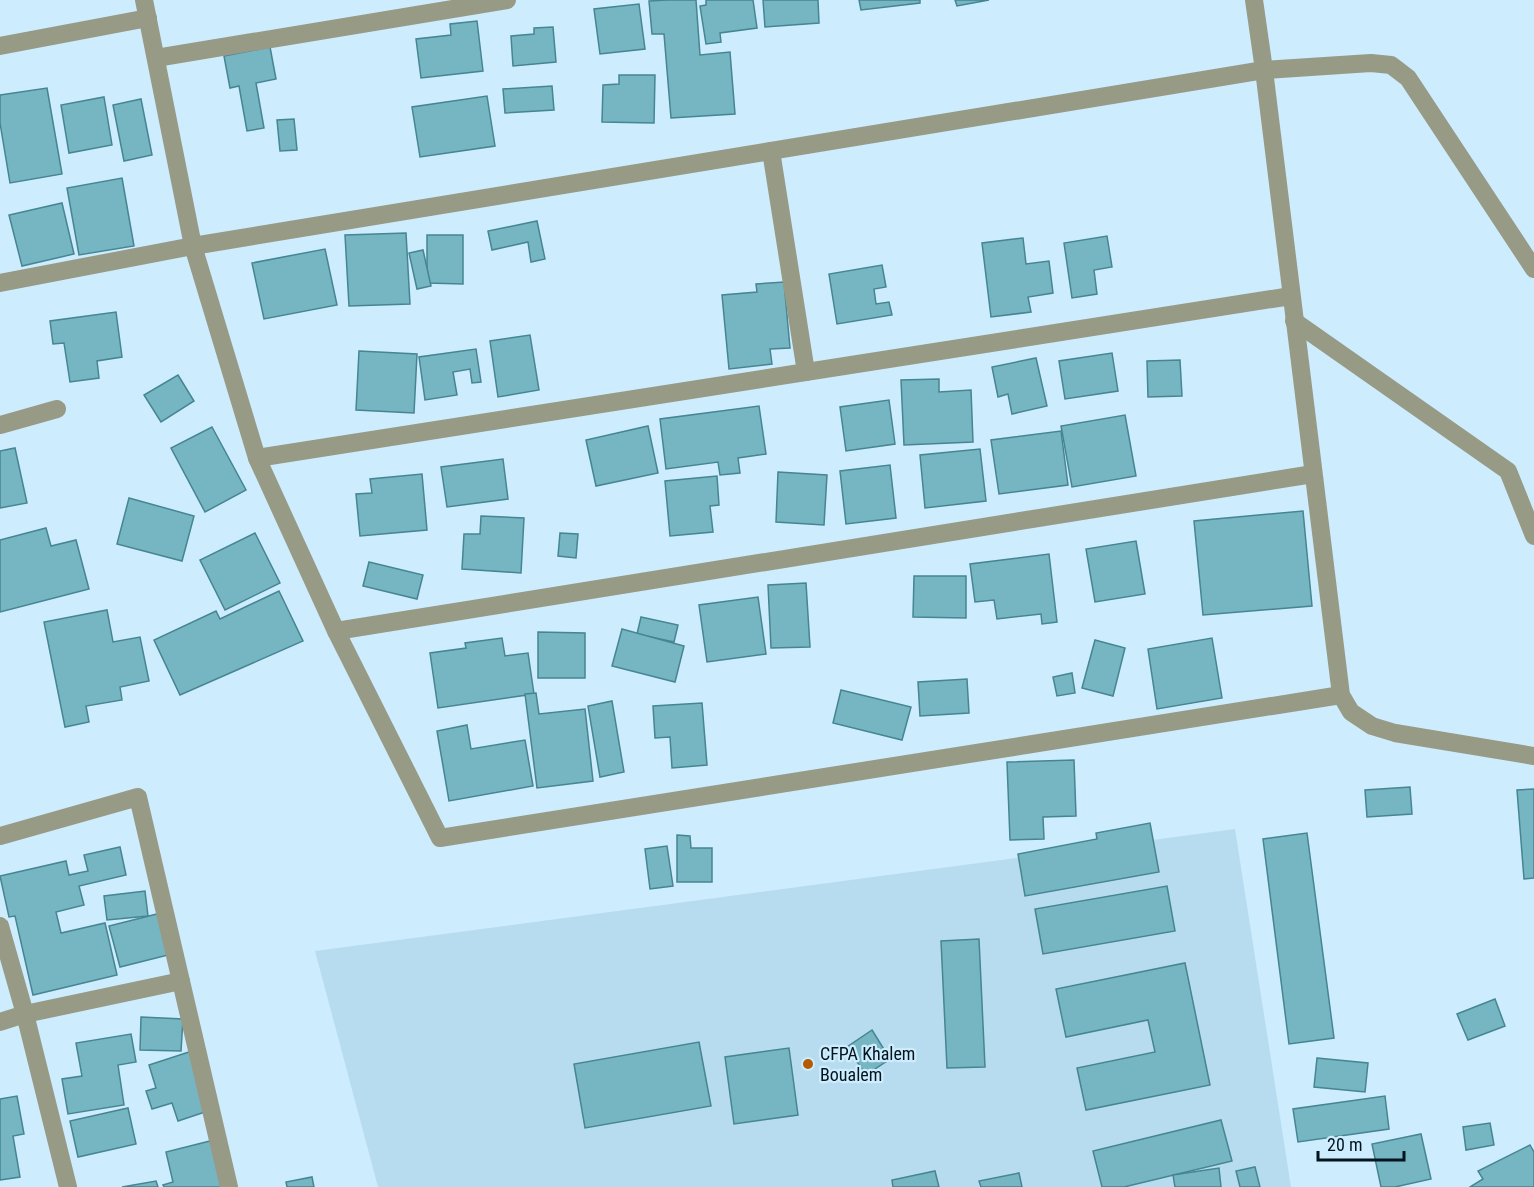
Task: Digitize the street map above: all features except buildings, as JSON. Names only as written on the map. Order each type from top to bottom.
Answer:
[{"type":"street","points":[[156,58],[507,0]]},
{"type":"street","points":[[1254,0],[1341,696],[1351,712],[1372,726],[1395,733],[1534,756]]},
{"type":"street","points":[[0,46],[146,9],[193,246],[257,458],[336,631],[440,838],[1341,696]]},
{"type":"street","points":[[0,283],[193,246],[1264,70],[1371,63],[1391,65],[1408,78],[1534,269]]},
{"type":"street","points":[[771,151],[806,372]]},
{"type":"street","points":[[257,458],[1291,296]]},
{"type":"street","points":[[1294,321],[1508,471],[1534,536]]},
{"type":"street","points":[[0,425],[57,409]]},
{"type":"street","points":[[336,631],[1312,474]]},
{"type":"street","points":[[0,836],[138,796],[229,1187]]},
{"type":"street","points":[[0,926],[25,1014],[68,1187]]},
{"type":"street","points":[[0,1022],[25,1014],[181,981]]},
{"type":"shaded area","name":"CFPA Khalem Boualem","points":[[1235,829],[1291,1187],[378,1187],[315,951]]},
{"type":"place","name":"CFPA Khalem Boualem","points":[[808,1064]]}]
